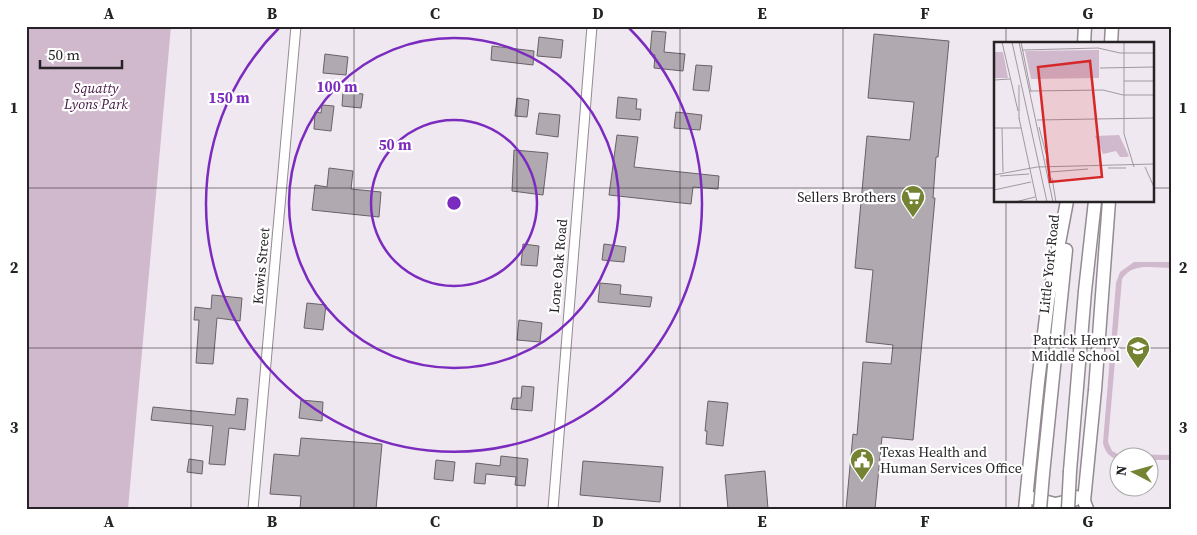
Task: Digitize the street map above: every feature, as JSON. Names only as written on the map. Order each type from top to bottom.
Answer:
[{"type":"main road","points":[[1084,42],[1085,26]]},
{"type":"main road","points":[[1111,42],[1112,26]]},
{"type":"main road","points":[[1025,509],[1048,301],[1067,202]]},
{"type":"main road","name":"Little York Road","points":[[1040,509],[1071,202]]},
{"type":"main road","points":[[1068,509],[1085,291],[1095,202]]},
{"type":"main road","points":[[1087,509],[1084,501],[1085,485],[1095,390],[1108,202]]},
{"type":"main road","points":[[1026,488],[1032,499],[1055,504],[1074,500],[1085,485]]},
{"type":"street","name":"Kowis Street","points":[[253,509],[296,26]]},
{"type":"street","name":"Lone Oak Road","points":[[553,509],[592,26]]},
{"type":"green space","name":"Squatty Lyons Park","points":[[26,26],[171,26],[128,509],[26,509]]},
{"type":"green space","points":[[1134,262],[1171,262],[1171,268],[1137,268],[1131,270],[1122,279],[1108,442],[1111,448],[1110,456],[1103,443],[1116,283],[1120,272]]},
{"type":"green space","points":[[1160,455],[1171,455],[1171,460],[1160,460]]},
{"type":"building","points":[[652,31],[666,32],[664,52],[685,54],[683,71],[654,68],[655,55],[650,54]]},
{"type":"building","points":[[874,34],[949,41],[938,157],[936,157],[933,198],[935,198],[913,440],[882,437],[875,509],[846,509],[853,434],[857,435],[863,362],[891,364],[893,345],[866,342],[873,270],[855,268],[867,136],[910,140],[914,102],[868,98]]},
{"type":"building","points":[[539,37],[563,40],[561,58],[537,56]]},
{"type":"building","points":[[492,46],[534,51],[533,65],[491,60]]},
{"type":"building","points":[[325,54],[348,57],[346,75],[323,73]]},
{"type":"building","points":[[696,65],[712,66],[709,91],[693,90]]},
{"type":"building","points":[[343,92],[363,94],[361,108],[342,106]]},
{"type":"building","points":[[618,97],[637,99],[636,109],[641,109],[640,120],[616,118]]},
{"type":"building","points":[[517,98],[529,100],[527,117],[515,116]]},
{"type":"building","points":[[322,105],[334,106],[331,131],[314,129],[315,112],[321,113]]},
{"type":"building","points":[[676,112],[702,115],[700,130],[674,128]]},
{"type":"building","points":[[539,113],[560,115],[558,137],[536,134]]},
{"type":"building","points":[[617,135],[638,137],[634,167],[719,176],[718,189],[693,187],[691,204],[609,195]]},
{"type":"building","points":[[514,150],[548,153],[543,195],[512,191]]},
{"type":"building","points":[[329,168],[353,171],[351,189],[381,192],[379,217],[312,210],[315,185],[327,187]]},
{"type":"building","points":[[523,244],[539,246],[537,266],[521,265]]},
{"type":"building","points":[[604,244],[626,247],[624,262],[602,260]]},
{"type":"building","points":[[600,283],[621,285],[620,294],[652,297],[650,307],[598,302]]},
{"type":"building","points":[[212,295],[242,298],[240,321],[217,318],[213,364],[196,363],[199,320],[194,320],[195,307],[211,309]]},
{"type":"building","points":[[307,303],[326,305],[323,330],[304,328]]},
{"type":"building","points":[[519,320],[542,323],[540,342],[517,340]]},
{"type":"building","points":[[522,386],[534,387],[532,411],[511,409],[513,398],[521,398]]},
{"type":"building","points":[[237,398],[248,399],[245,430],[229,428],[225,465],[209,464],[213,426],[151,420],[153,407],[235,415]]},
{"type":"building","points":[[301,400],[323,402],[322,421],[299,418]]},
{"type":"building","points":[[708,401],[728,403],[723,446],[706,444],[707,431],[705,431]]},
{"type":"building","points":[[301,438],[382,444],[376,509],[300,509],[301,496],[270,494],[274,454],[299,456]]},
{"type":"building","points":[[501,456],[528,459],[525,486],[515,485],[516,477],[486,474],[485,484],[474,483],[476,463],[500,466]]},
{"type":"building","points":[[189,459],[203,461],[202,474],[187,472]]},
{"type":"building","points":[[436,460],[455,462],[453,481],[434,479]]},
{"type":"building","points":[[583,461],[663,467],[660,502],[580,495]]},
{"type":"building","points":[[765,471],[768,509],[728,509],[725,475]]},
{"type":"place","name":"Sellers Brothers","points":[[913,218]]},
{"type":"place","name":"Patrick Henry Middle School","points":[[1138,369]]},
{"type":"place","name":"Texas Health and Human Services Office","points":[[862,481]]}]
